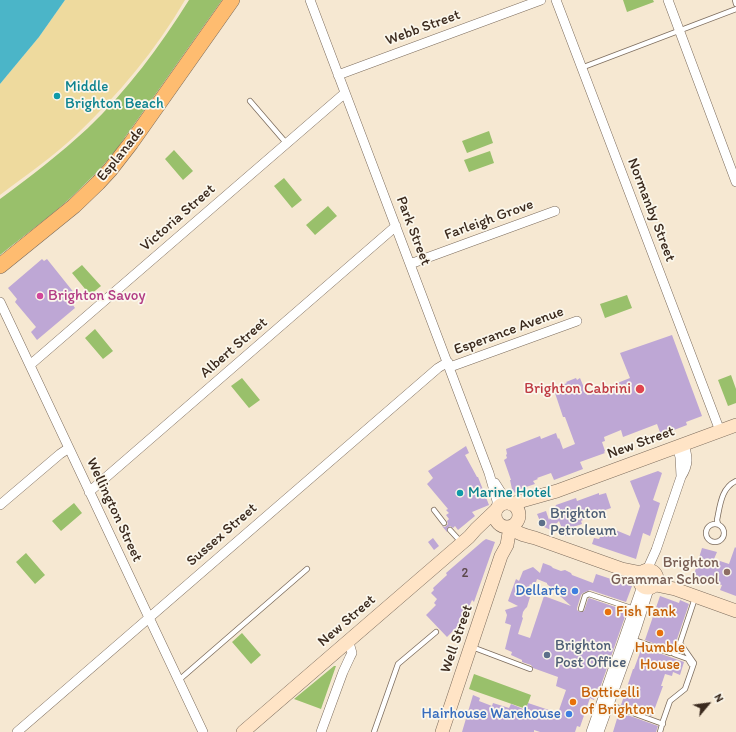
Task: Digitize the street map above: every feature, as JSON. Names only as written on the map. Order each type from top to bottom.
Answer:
[{"type":"main road","name":"Esplanade","points":[[0,266],[74,206],[110,170],[136,137],[232,0]]},
{"type":"main road","name":"New Street","points":[[510,503],[557,491],[736,425]]},
{"type":"main road","name":"New Street","points":[[465,540],[492,525],[509,523],[526,510],[557,491]]},
{"type":"main road","points":[[509,523],[519,512],[517,508],[510,503],[502,504],[497,509],[495,517],[509,523],[520,524],[531,535],[538,539],[736,610]]},
{"type":"main road","name":"New Street","points":[[244,731],[465,540],[497,509]]},
{"type":"main road","name":"Well Street","points":[[442,732],[504,551],[509,523]]},
{"type":"main road","points":[[504,551],[510,541],[517,538],[538,539]]},
{"type":"street","name":"Park Street","points":[[310,0],[489,473],[497,500],[497,509]]},
{"type":"street","name":"Webb Street","points":[[338,75],[541,0]]},
{"type":"street","name":"Normanby Street","points":[[556,0],[720,431]]},
{"type":"street","points":[[668,0],[736,182]]},
{"type":"street","name":"Victoria Street","points":[[30,366],[345,93]]},
{"type":"street","name":"Farleigh Grove","points":[[410,264],[555,211]]},
{"type":"street","name":"Albert Street","points":[[90,492],[396,226]]},
{"type":"street","name":"Wellington Street","points":[[0,302],[203,732]]},
{"type":"street","name":"Esperance Avenue","points":[[449,365],[577,321]]},
{"type":"street","name":"Sussex Street","points":[[16,732],[432,373],[442,365],[449,365]]},
{"type":"street","points":[[591,732],[606,703],[632,639],[656,550],[680,477],[686,468],[687,456],[681,445]]},
{"type":"street","points":[[0,505],[69,448]]},
{"type":"street","name":"Park Street","points":[[489,473],[504,497],[510,503]]},
{"type":"street","points":[[600,732],[606,703],[634,609],[648,579]]},
{"type":"street","points":[[323,730],[343,672],[352,653],[348,642]]},
{"type":"street","points":[[335,653],[341,662],[343,672]]},
{"type":"lane","points":[[735,0],[736,4]]},
{"type":"lane","points":[[581,68],[736,9]]},
{"type":"lane","points":[[250,101],[286,144]]},
{"type":"lane","points":[[718,524],[711,524],[707,526],[705,532],[708,540],[712,542],[719,541],[723,538],[724,530],[718,524],[717,520],[722,496],[725,490],[736,481]]},
{"type":"lane","points":[[434,510],[444,523]]},
{"type":"lane","points":[[450,530],[465,540]]},
{"type":"lane","points":[[178,680],[307,569]]},
{"type":"lane","points":[[581,609],[585,596],[589,594],[634,609]]},
{"type":"lane","points":[[660,732],[670,701],[685,689],[693,667],[694,663],[680,643],[695,596]]},
{"type":"lane","points":[[374,732],[398,664],[436,632]]},
{"type":"lane","points":[[632,639],[688,659],[693,667]]},
{"type":"lane","points":[[472,647],[530,669]]},
{"type":"lane","points":[[606,703],[663,724]]},
{"type":"green space","points":[[189,0],[222,0],[116,150],[100,169],[57,210],[0,255],[0,199],[56,156],[102,114],[142,67]]},
{"type":"green space","points":[[623,0],[653,0],[654,2],[627,12]]},
{"type":"green space","points":[[489,131],[493,143],[467,153],[462,141]]},
{"type":"green space","points":[[174,150],[193,171],[183,180],[165,159]]},
{"type":"green space","points":[[490,151],[494,163],[469,172],[464,160]]},
{"type":"green space","points":[[284,178],[302,200],[292,208],[274,186]]},
{"type":"green space","points":[[328,206],[337,216],[315,235],[306,225]]},
{"type":"green space","points":[[82,265],[101,286],[90,295],[72,273]]},
{"type":"green space","points":[[627,295],[632,308],[605,318],[600,304]]},
{"type":"green space","points":[[95,329],[113,351],[103,359],[85,338]]},
{"type":"green space","points":[[731,375],[736,389],[736,403],[728,406],[718,380]]},
{"type":"green space","points":[[242,378],[260,400],[249,408],[231,386]]},
{"type":"green space","points":[[74,503],[82,513],[61,531],[52,521]]},
{"type":"green space","points":[[26,553],[45,575],[35,584],[16,562]]},
{"type":"green space","points":[[242,633],[261,655],[251,664],[232,642]]},
{"type":"green space","points":[[334,666],[336,666],[321,709],[294,699]]},
{"type":"green space","points":[[474,674],[531,695],[526,709],[469,689]]},
{"type":"sand","name":"Middle Brighton Beach","points":[[65,0],[185,0],[162,37],[149,54],[92,120],[39,166],[0,195],[0,84],[39,37]]},
{"type":"water","points":[[0,0],[65,0],[39,37],[0,84]]},
{"type":"building","points":[[42,259],[44,261],[47,259],[75,294],[72,296],[74,300],[71,302],[75,308],[37,340],[31,332],[36,327],[15,302],[17,299],[8,288]]},
{"type":"building","points":[[672,335],[702,416],[686,422],[687,425],[661,435],[657,424],[623,437],[621,430],[604,437],[605,441],[602,442],[605,453],[580,462],[583,469],[554,480],[551,473],[537,478],[538,479],[533,481],[535,484],[520,489],[515,493],[512,489],[511,480],[504,460],[507,458],[506,449],[540,436],[541,439],[556,433],[563,449],[575,444],[565,417],[563,417],[554,390],[558,388],[557,387],[567,383],[566,382],[580,378],[587,395],[630,378],[620,353]]},
{"type":"building","name":"Marine Hotel","points":[[466,446],[469,453],[465,455],[478,477],[489,505],[472,512],[475,516],[458,530],[455,526],[453,528],[450,526],[447,529],[447,532],[442,526],[445,527],[448,524],[447,521],[449,519],[446,515],[449,513],[446,510],[448,509],[427,484],[433,478],[428,471]]},
{"type":"building","points":[[658,471],[662,473],[653,500],[660,503],[650,536],[643,533],[636,559],[592,544],[594,538],[599,539],[604,535],[610,535],[613,529],[630,536],[640,506],[630,481]]},
{"type":"building","points":[[599,493],[599,495],[606,493],[611,508],[582,518],[582,524],[573,527],[575,533],[565,536],[559,521],[552,528],[553,531],[542,526],[537,514],[546,511],[549,520],[556,505],[576,498],[577,501]]},
{"type":"building","points":[[433,538],[439,546],[434,550],[428,542]]},
{"type":"building","points":[[486,539],[495,542],[474,602],[472,600],[466,614],[468,616],[447,637],[426,615],[436,605],[434,603],[437,599],[431,593],[434,590],[433,588],[447,575],[446,573]]},
{"type":"building","points":[[735,547],[736,596],[720,590],[722,585],[693,578],[702,548],[717,552],[714,559],[729,564]]},
{"type":"building","points":[[543,563],[561,571],[565,570],[572,575],[593,583],[596,574],[632,586],[626,602],[590,590],[581,595],[577,608],[580,612],[584,611],[589,598],[627,611],[600,688],[598,687],[594,700],[590,698],[580,727],[577,726],[575,732],[540,732],[534,730],[534,732],[462,732],[473,695],[480,698],[479,701],[492,706],[493,703],[509,708],[511,704],[526,710],[528,703],[558,713],[566,690],[556,686],[558,677],[533,668],[531,665],[522,662],[522,660],[511,655],[512,652],[505,649],[511,625],[505,623],[507,615],[505,610],[518,606],[508,601],[516,579],[519,581],[523,571],[533,567],[540,573]],"holes":[[[537,579],[547,583],[571,606],[544,596],[530,638],[518,634],[523,618],[523,612],[527,607],[530,597],[526,596],[530,584],[532,585]]]},
{"type":"building","points":[[660,596],[679,603],[680,600],[689,604],[676,642],[675,650],[673,651],[645,640]]},
{"type":"building","points":[[642,647],[684,662],[680,675],[673,672],[672,676],[665,674],[661,686],[663,686],[652,716],[621,705]]},
{"type":"building","points":[[619,712],[658,726],[656,732],[613,732]]},
{"type":"place","name":"Middle Brighton Beach","points":[[57,96]]},
{"type":"place","name":"Brighton Savoy","points":[[40,296]]},
{"type":"place","name":"Brighton Cabrini","points":[[640,389]]},
{"type":"place","name":"Marine Hotel","points":[[460,493]]},
{"type":"place","name":"Brighton Petroleum","points":[[542,523]]},
{"type":"place","name":"Brighton Grammar School","points":[[727,572]]},
{"type":"place","name":"Dellarte","points":[[575,591]]},
{"type":"place","name":"Fish Tank","points":[[608,612]]},
{"type":"place","name":"Humble House","points":[[660,633]]},
{"type":"place","name":"Brighton Post Office","points":[[547,655]]},
{"type":"place","name":"Botticelli of Brighton","points":[[573,702]]},
{"type":"place","name":"Hairhouse Warehouse","points":[[569,714]]}]
